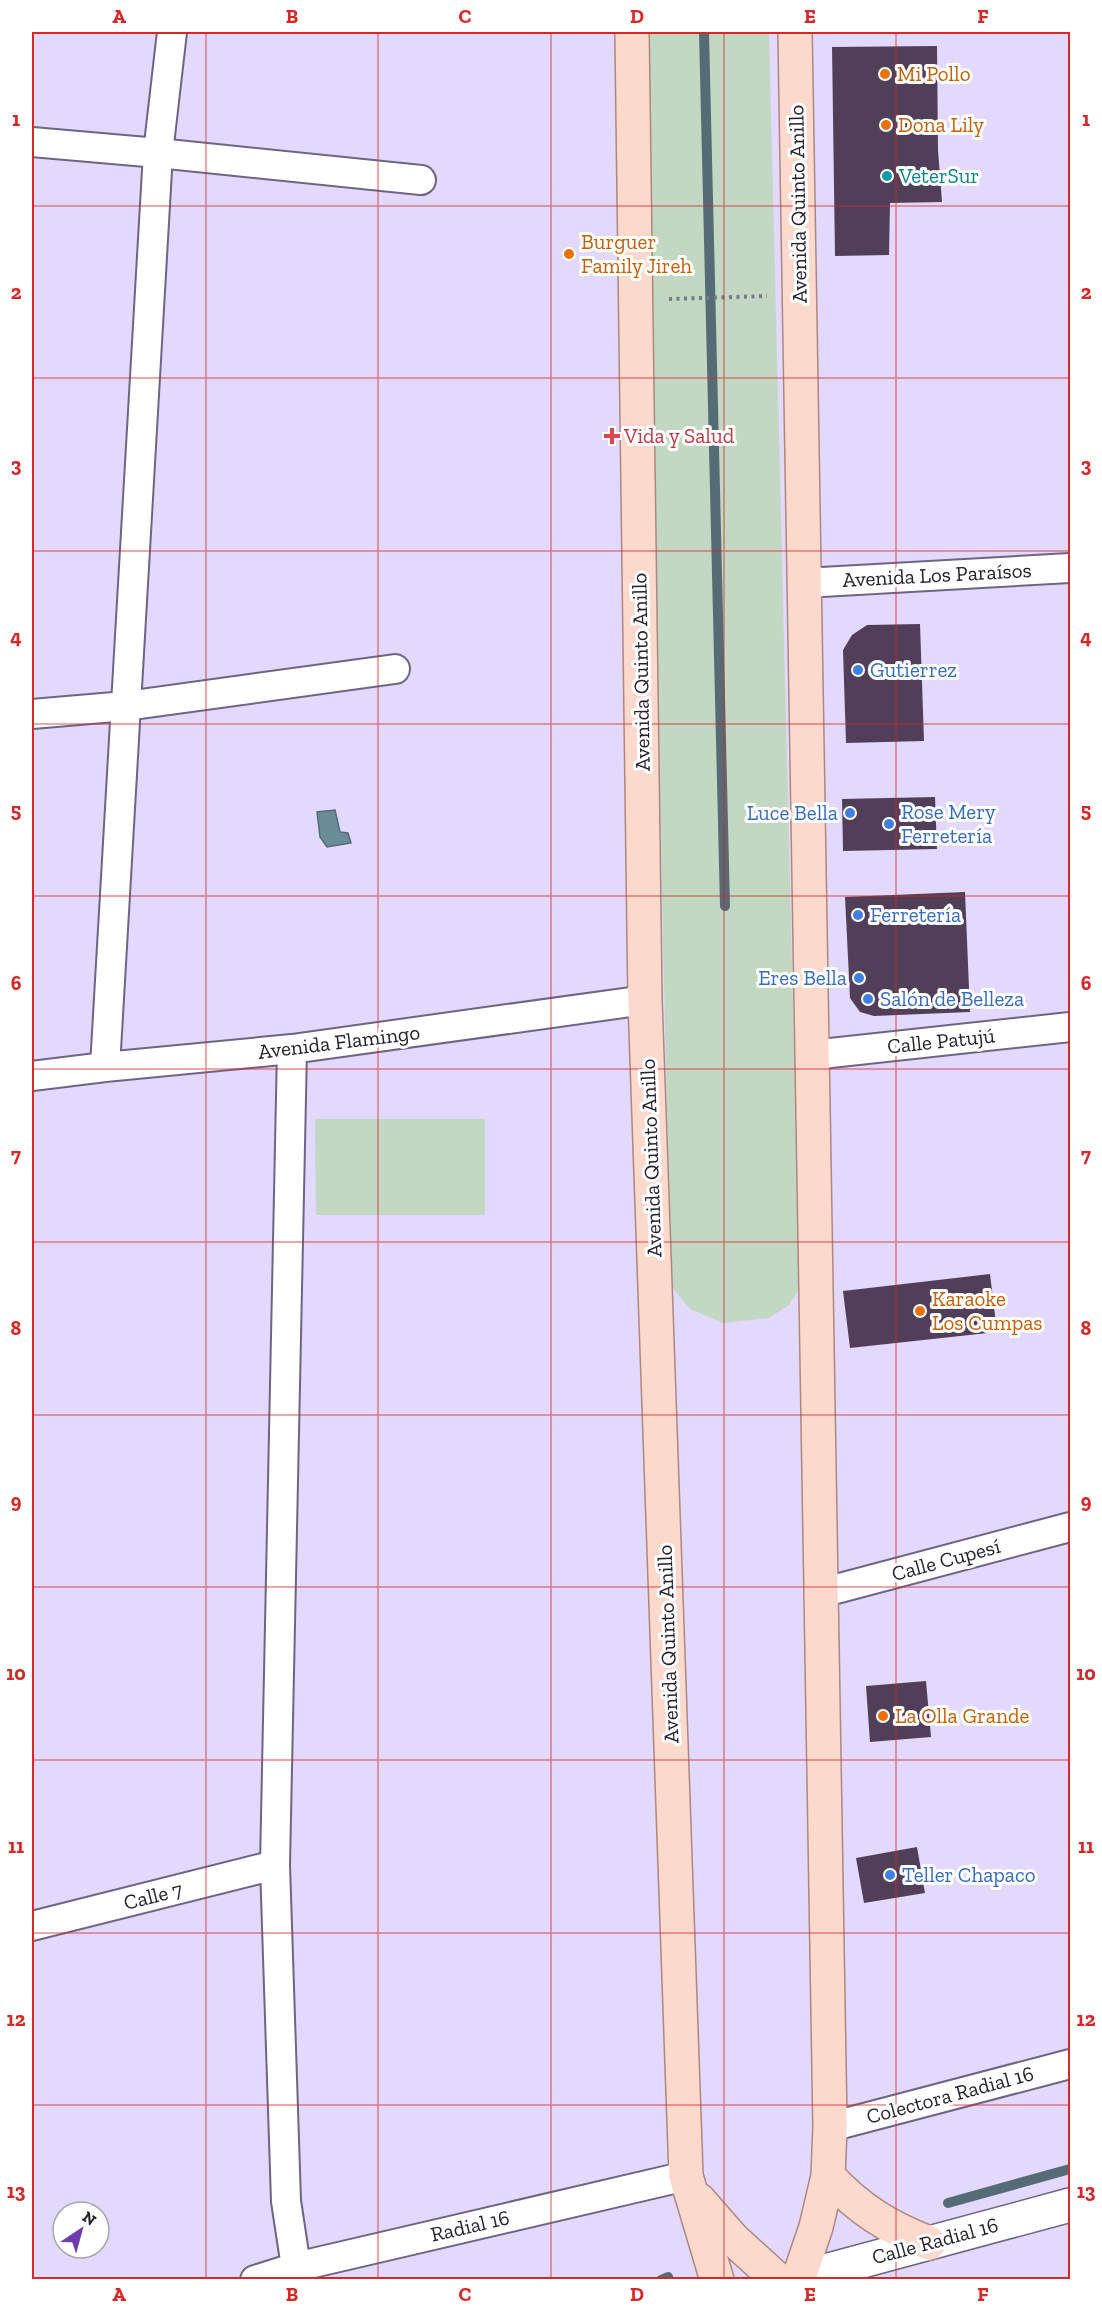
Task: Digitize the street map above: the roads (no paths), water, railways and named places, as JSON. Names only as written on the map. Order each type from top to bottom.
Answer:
[{"type":"main road","name":"Avenida Quinto Anillo","points":[[632,32],[645,1000],[688,2182],[717,2280]]},
{"type":"main road","name":"Avenida Quinto Anillo","points":[[792,2279],[816,2227],[828,2176],[830,2127],[795,32]]},
{"type":"main road","points":[[828,2176],[850,2199],[874,2217],[901,2232],[929,2243]]},
{"type":"main road","points":[[688,2182],[733,2239],[792,2279]]},
{"type":"street","points":[[105,1067],[158,153],[172,32]]},
{"type":"street","points":[[32,142],[421,180]]},
{"type":"street","name":"Avenida Los Paraísos","points":[[804,583],[1071,568]]},
{"type":"street","points":[[32,714],[126,706],[395,669]]},
{"type":"street","name":"Avenida Flamingo","points":[[32,1076],[292,1049],[645,1000]]},
{"type":"street","name":"Calle Patujú","points":[[812,1055],[1071,1027]]},
{"type":"street","points":[[292,1049],[275,1865],[286,2201],[296,2267]]},
{"type":"street","name":"Calle Cupesí","points":[[821,1593],[1071,1527]]},
{"type":"street","name":"Calle 7","points":[[32,1926],[275,1865]]},
{"type":"street","name":"Colectora Radial 16","points":[[830,2127],[1071,2064]]},
{"type":"street","name":"Radial 16","points":[[255,2280],[296,2267],[688,2182]]},
{"type":"street","name":"Calle Radial 16","points":[[792,2279],[1071,2205]]},
{"type":"waterway","points":[[704,32],[725,906]]},
{"type":"waterway","points":[[948,2203],[1070,2169]]},
{"type":"waterway","points":[[661,2280],[668,2277]]},
{"type":"place","name":"Mi Pollo","points":[[885,74]]},
{"type":"place","name":"Dona Lily","points":[[886,125]]},
{"type":"place","name":"VeterSur","points":[[887,176]]},
{"type":"place","name":"Burguer Family Jireh","points":[[569,254]]},
{"type":"place","name":"Vida y Salud","points":[[612,436]]},
{"type":"place","name":"Gutierrez","points":[[858,670]]},
{"type":"place","name":"Luce Bella","points":[[850,813]]},
{"type":"place","name":"Rose Mery Ferretería","points":[[889,824]]},
{"type":"place","name":"Ferretería","points":[[858,915]]},
{"type":"place","name":"Eres Bella","points":[[859,978]]},
{"type":"place","name":"Salón de Belleza","points":[[868,999]]},
{"type":"place","name":"Karaoke Los Cumpas","points":[[920,1311]]},
{"type":"place","name":"La Olla Grande","points":[[883,1716]]},
{"type":"place","name":"Teller Chapaco","points":[[890,1875]]}]
